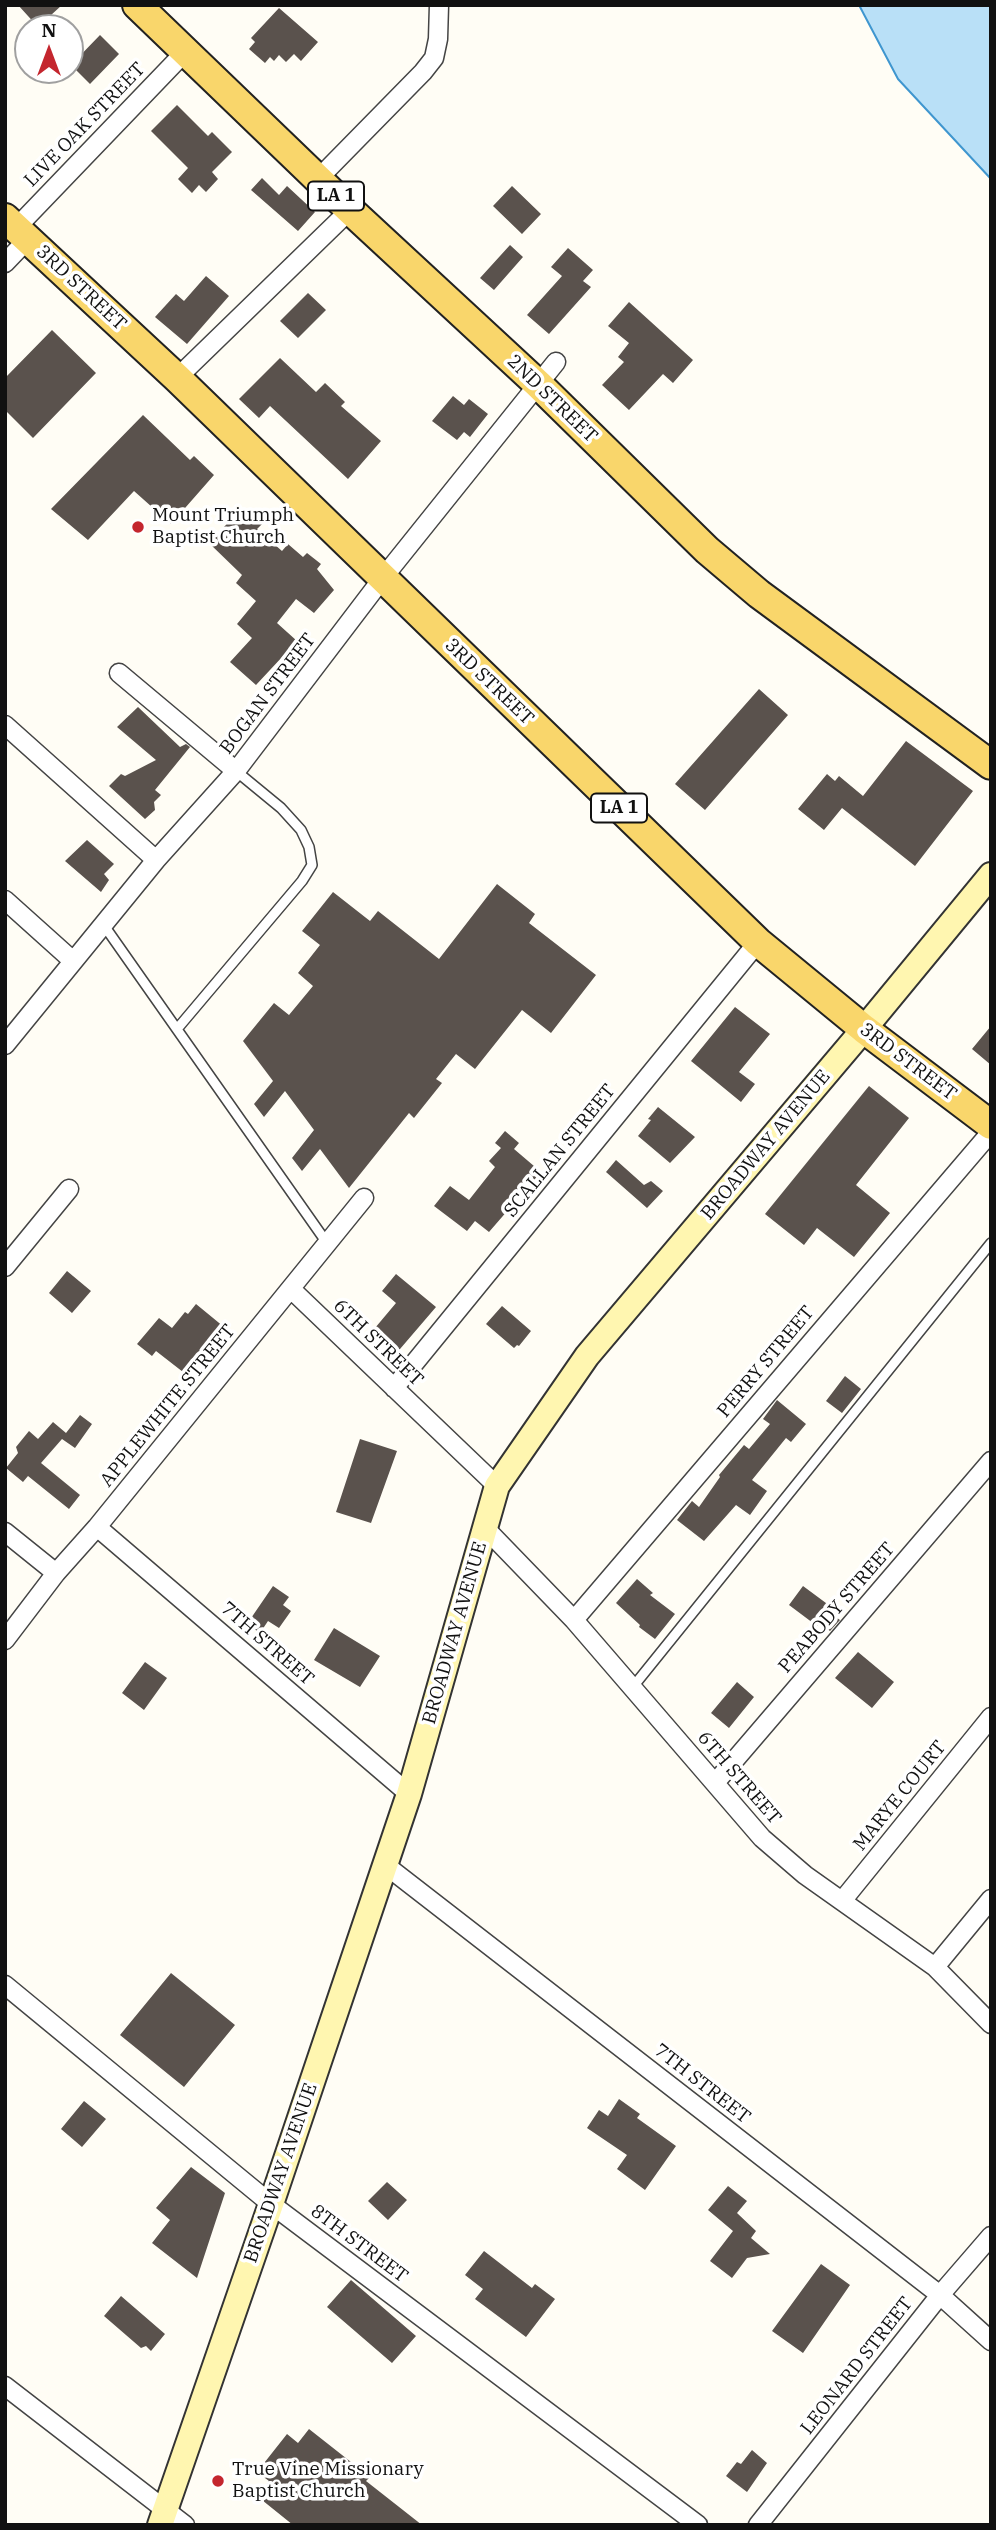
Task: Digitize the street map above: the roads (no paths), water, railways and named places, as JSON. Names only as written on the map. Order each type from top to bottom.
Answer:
[{"type":"main road","name":"2ND STREET","points":[[137,5],[318,180],[538,384],[707,550],[759,594],[991,765]]},
{"type":"main road","name":"3RD STREET","points":[[16,228],[177,379],[758,942],[864,1029],[991,1125]]},
{"type":"main road","name":"BROADWAY AVENUE","points":[[163,2517],[409,1794],[497,1486],[587,1356],[991,875]]},
{"type":"street","points":[[318,180],[434,58],[438,40],[439,5]]},
{"type":"street","name":"LIVE OAK STREET","points":[[5,263],[16,228],[185,52]]},
{"type":"street","points":[[177,379],[350,210]]},
{"type":"street","name":"BOGAN STREET","points":[[5,1045],[156,860],[236,771],[382,579],[556,362]]},
{"type":"street","points":[[120,673],[236,771]]},
{"type":"street","points":[[5,725],[156,860]]},
{"type":"street","points":[[5,900],[73,961]]},
{"type":"street","name":"SCALLAN STREET","points":[[394,1388],[758,942]]},
{"type":"street","name":"PERRY STREET","points":[[574,1620],[991,1132]]},
{"type":"street","points":[[5,1267],[69,1189]]},
{"type":"street","name":"APPLEWHITE STREET","points":[[5,1640],[56,1573],[97,1527],[364,1198]]},
{"type":"street","name":"6TH STREET","points":[[291,1289],[497,1486]]},
{"type":"street","name":"PEABODY STREET","points":[[715,1783],[991,1461]]},
{"type":"street","name":"7TH STREET","points":[[97,1527],[409,1794]]},
{"type":"street","name":"6TH STREET","points":[[485,1528],[574,1620],[762,1838],[805,1875],[935,1967],[991,2024]]},
{"type":"street","points":[[5,1532],[56,1573]]},
{"type":"street","name":"MARYE COURT","points":[[842,1901],[991,1717]]},
{"type":"street","name":"7TH STREET","points":[[384,1864],[940,2295],[991,2341]]},
{"type":"street","points":[[935,1967],[991,1899]]},
{"type":"street","name":"8TH STREET","points":[[5,1985],[271,2204],[698,2525]]},
{"type":"street","name":"LEONARD STREET","points":[[758,2525],[940,2295],[991,2236]]},
{"type":"street","points":[[5,2386],[163,2517],[185,2525]]},
{"type":"lane","points":[[177,1029],[302,881],[312,865],[309,846],[301,830],[281,808],[236,771]]},
{"type":"lane","points":[[103,924],[327,1244]]},
{"type":"lane","points":[[632,1688],[991,1244]]},
{"type":"water","points":[[859,5],[991,5],[991,179],[898,79]]},
{"type":"place","name":"Mount Triumph Baptist Church","points":[[138,527]]},
{"type":"place","name":"True Vine Missionary Baptist Church","points":[[218,2481]]}]
